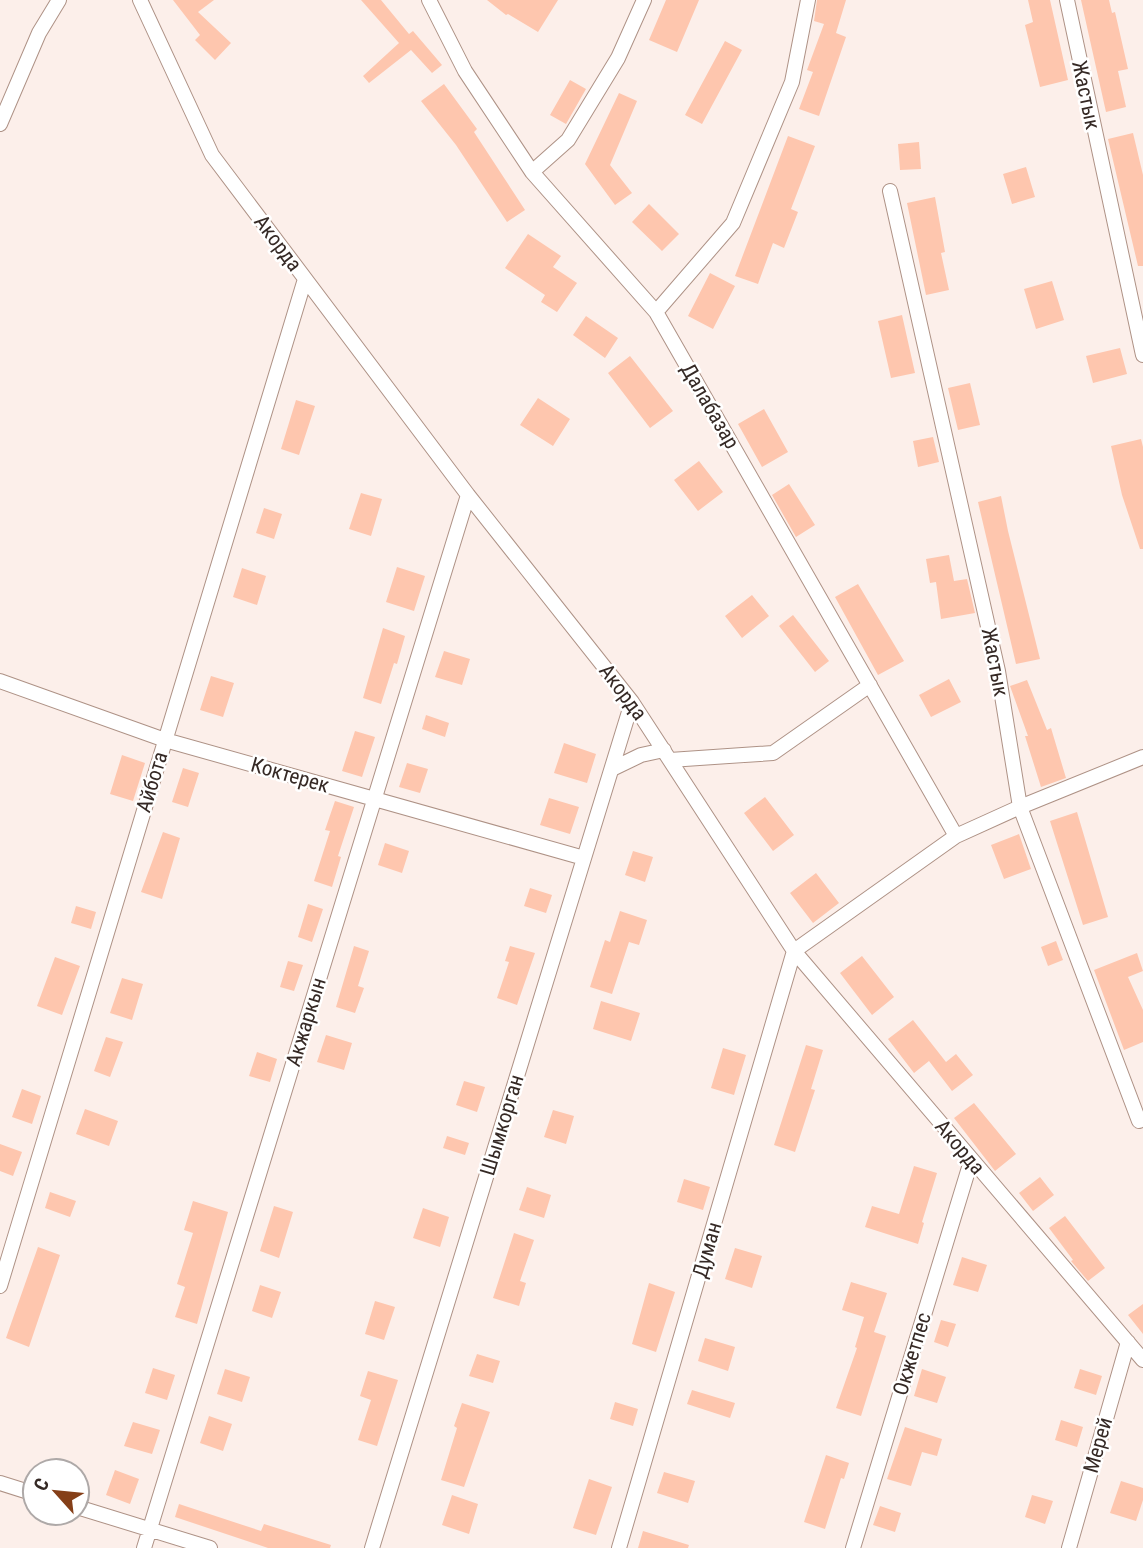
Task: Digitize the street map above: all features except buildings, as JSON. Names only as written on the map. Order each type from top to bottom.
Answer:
[{"type":"street","points":[[0,124],[39,33],[59,0]]},
{"type":"street","name":"Акорда","points":[[140,0],[212,155],[468,495],[632,702],[794,951],[1143,1360]]},
{"type":"street","name":"Далабазар","points":[[429,0],[465,71],[532,172],[656,312],[957,836]]},
{"type":"street","points":[[532,172],[568,139],[618,58],[644,0]]},
{"type":"street","points":[[656,312],[733,223],[792,82],[808,0]]},
{"type":"street","name":"Жастык","points":[[1067,0],[1143,355]]},
{"type":"street","name":"Жастык","points":[[890,191],[995,658],[1020,807],[1139,1121]]},
{"type":"street","name":"Айбота","points":[[0,1286],[305,279]]},
{"type":"street","name":"Акжаркын","points":[[144,1548],[468,495]]},
{"type":"street","name":"Коктерек","points":[[0,681],[165,740],[584,858]]},
{"type":"street","points":[[612,769],[641,755],[773,753],[870,685]]},
{"type":"street","name":"Шымкорган","points":[[372,1548],[632,702]]},
{"type":"street","points":[[794,951],[957,836],[1143,757]]},
{"type":"street","name":"Думан","points":[[619,1548],[794,951]]},
{"type":"street","name":"Окжетпес","points":[[853,1548],[971,1161]]},
{"type":"street","name":"Мерей","points":[[1069,1548],[1128,1342]]},
{"type":"street","points":[[0,1483],[21,1490]]},
{"type":"street","points":[[91,1511],[210,1548]]}]
